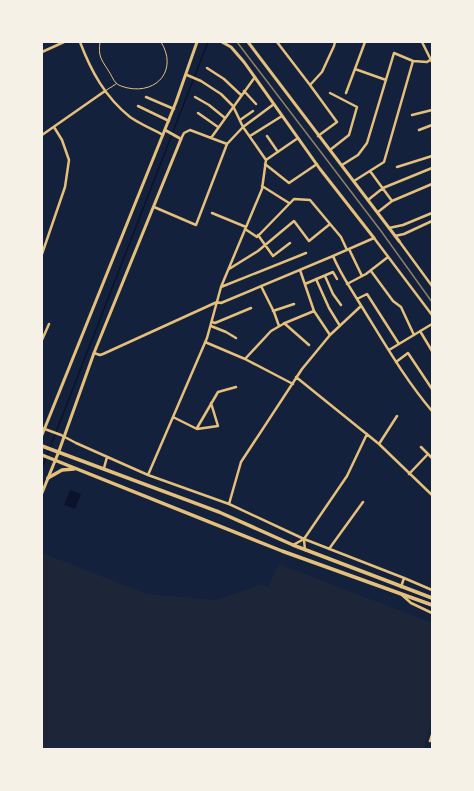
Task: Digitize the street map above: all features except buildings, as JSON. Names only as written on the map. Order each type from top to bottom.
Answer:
[{"type":"main road","points":[[42,446],[59,451],[219,512],[305,550],[432,598]]},
{"type":"main road","points":[[42,456],[53,459],[282,552],[432,605]]},
{"type":"main road","points":[[48,478],[62,470],[75,469]]},
{"type":"street","points":[[42,52],[64,42]]},
{"type":"street","points":[[80,42],[86,57],[105,91],[113,102],[131,118],[163,135]]},
{"type":"street","points":[[42,434],[174,109],[187,75],[197,42]]},
{"type":"street","points":[[224,42],[237,53],[317,164],[432,315]]},
{"type":"street","points":[[248,42],[306,117],[318,136],[378,212],[432,286]]},
{"type":"street","points":[[277,42],[337,122],[318,136]]},
{"type":"street","points":[[310,85],[322,72],[335,42]]},
{"type":"street","points":[[346,93],[365,42]]},
{"type":"street","points":[[342,165],[358,155],[367,143],[394,53],[413,61],[431,61],[422,42]]},
{"type":"street","points":[[354,182],[384,162],[413,61]]},
{"type":"street","points":[[208,68],[224,79],[242,95]]},
{"type":"street","points":[[355,69],[386,80]]},
{"type":"street","points":[[187,75],[201,81],[221,94],[234,106],[243,127],[266,160]]},
{"type":"street","points":[[211,138],[255,78]]},
{"type":"street","points":[[42,135],[105,91]]},
{"type":"street","points":[[244,91],[256,104]]},
{"type":"street","points":[[330,93],[357,107],[350,135],[330,150]]},
{"type":"street","points":[[146,97],[174,109]]},
{"type":"street","points":[[195,97],[225,118]]},
{"type":"street","points":[[154,207],[196,225],[227,144],[243,127],[274,104]]},
{"type":"street","points":[[138,106],[169,121]]},
{"type":"street","points":[[412,116],[432,110]]},
{"type":"street","points":[[240,120],[254,111]]},
{"type":"street","points":[[198,112],[218,127]]},
{"type":"street","points":[[250,136],[282,116]]},
{"type":"street","points":[[419,130],[432,125]]},
{"type":"street","points":[[42,254],[65,187],[69,160],[62,140],[54,127]]},
{"type":"street","points":[[165,130],[180,138]]},
{"type":"street","points":[[42,493],[53,459],[59,451],[62,436],[154,207],[180,138],[184,133],[190,130],[227,144]]},
{"type":"street","points":[[267,136],[278,152]]},
{"type":"street","points":[[148,475],[211,326],[221,287],[262,186],[266,160],[298,138]]},
{"type":"street","points":[[398,167],[432,156]]},
{"type":"street","points":[[265,164],[289,183],[317,164]]},
{"type":"street","points":[[368,200],[383,188],[432,168]]},
{"type":"street","points":[[370,171],[392,201]]},
{"type":"street","points":[[378,212],[392,201],[432,184]]},
{"type":"street","points":[[262,186],[289,203]]},
{"type":"street","points":[[258,235],[294,199],[310,200],[341,237],[362,276]]},
{"type":"street","points":[[212,213],[246,228],[257,237],[258,235],[273,256],[290,243]]},
{"type":"street","points":[[389,228],[403,225],[432,213]]},
{"type":"street","points":[[228,270],[258,251],[294,221],[309,241],[330,224]]},
{"type":"street","points":[[395,236],[404,234],[432,221]]},
{"type":"street","points":[[94,354],[103,354],[217,302],[221,302],[261,286],[374,238]]},
{"type":"street","points":[[221,287],[306,253]]},
{"type":"street","points":[[333,256],[340,273],[358,299],[396,362],[432,411]]},
{"type":"street","points":[[347,284],[362,276],[388,257]]},
{"type":"street","points":[[300,270],[314,311],[330,335]]},
{"type":"street","points":[[371,270],[393,302],[401,307],[414,335]]},
{"type":"street","points":[[305,284],[333,272],[337,279]]},
{"type":"street","points":[[325,276],[333,294],[341,305]]},
{"type":"street","points":[[316,279],[329,308],[340,326]]},
{"type":"street","points":[[261,286],[279,326]]},
{"type":"street","points":[[358,299],[367,294],[399,344]]},
{"type":"street","points":[[273,311],[294,304]]},
{"type":"street","points":[[229,504],[241,462],[302,369],[330,335],[361,306]]},
{"type":"street","points":[[212,322],[215,323],[251,308]]},
{"type":"street","points":[[245,359],[271,331],[284,323],[314,311]]},
{"type":"street","points":[[284,323],[309,345]]},
{"type":"street","points":[[42,340],[49,324]]},
{"type":"street","points":[[389,350],[432,324]]},
{"type":"street","points":[[211,326],[236,338]]},
{"type":"street","points":[[420,331],[432,351]]},
{"type":"street","points":[[205,342],[245,359],[293,384]]},
{"type":"street","points":[[396,362],[408,353],[432,389]]},
{"type":"street","points":[[296,378],[379,444],[432,495]]},
{"type":"street","points":[[197,429],[218,392],[236,387]]},
{"type":"street","points":[[173,417],[197,429],[218,426],[211,403]]},
{"type":"street","points":[[379,444],[397,416]]},
{"type":"street","points":[[45,429],[148,475],[229,504],[304,539],[432,590]]},
{"type":"street","points":[[293,545],[304,539],[347,476],[367,434]]},
{"type":"street","points":[[421,447],[432,458]]},
{"type":"street","points":[[409,474],[428,454]]},
{"type":"street","points":[[104,468],[107,457]]},
{"type":"street","points":[[329,549],[363,502]]},
{"type":"street","points":[[304,539],[305,550]]},
{"type":"street","points":[[401,586],[404,578]]},
{"type":"street","points":[[402,595],[411,603],[432,613]]},
{"type":"street","points":[[430,741],[432,735]]},
{"type":"lane","points":[[100,42],[100,57],[116,83],[124,87],[140,89],[147,88],[164,77],[168,66],[168,60],[166,49],[162,42]]},
{"type":"lane","points":[[105,91],[116,83]]},
{"type":"shaded area","points":[[70,490],[81,494],[75,509],[64,505]]},
{"type":"shaded area","points":[[42,553],[147,594],[216,600],[260,585],[268,587],[279,564],[432,623],[432,715],[424,749],[42,749]]},
{"type":"waterway","points":[[42,468],[208,42]]},
{"type":"railway","points":[[237,42],[381,231],[432,302]]}]
